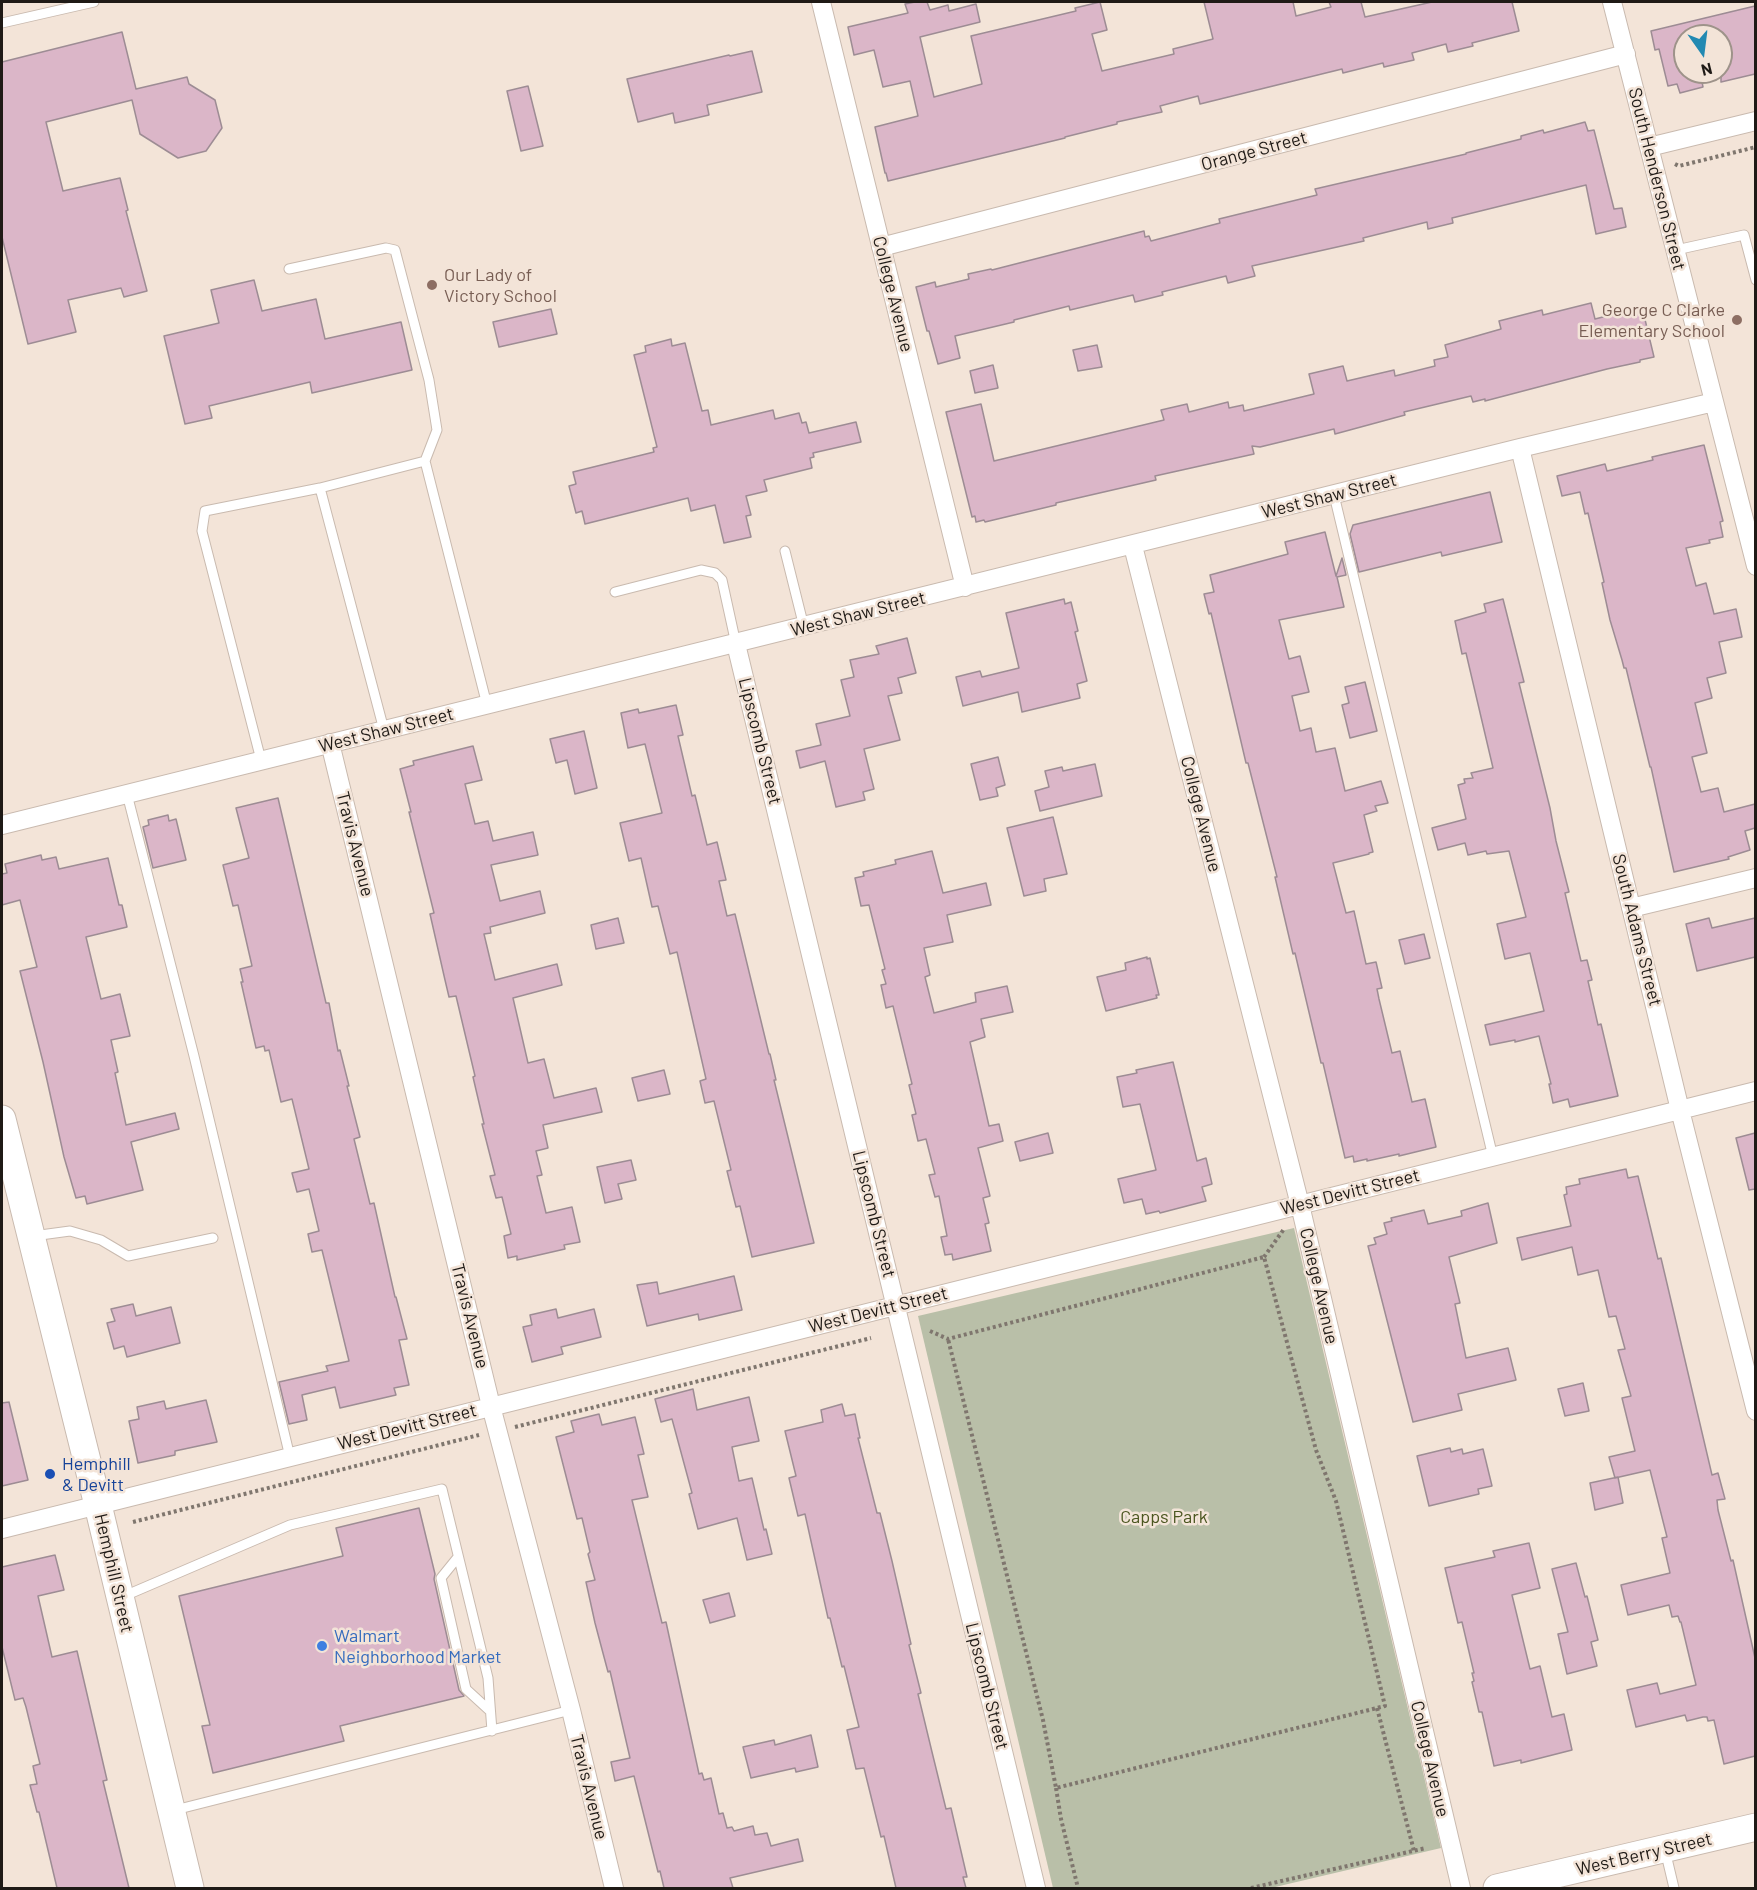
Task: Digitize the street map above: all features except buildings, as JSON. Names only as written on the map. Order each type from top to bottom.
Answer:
[{"type":"main road","name":"Hemphill Street","points":[[2,1121],[13,1182],[31,1236],[189,1888]]},
{"type":"main road","name":"West Berry Street","points":[[1497,1888],[1755,1827]]},
{"type":"street","name":"College Avenue","points":[[821,2],[965,587]]},
{"type":"street","name":"South Henderson Street","points":[[1612,2],[1714,402],[1748,502],[1755,566]]},
{"type":"street","name":"Orange Street","points":[[881,247],[1626,54]]},
{"type":"street","points":[[1649,147],[1755,121]]},
{"type":"street","name":"West Shaw Street","points":[[2,825],[1714,402]]},
{"type":"street","name":"South Adams Street","points":[[1521,448],[1680,1110],[1755,1411]]},
{"type":"street","name":"College Avenue","points":[[1133,546],[1300,1205],[1461,1888]]},
{"type":"street","name":"Lipscomb Street","points":[[736,644],[1036,1888]]},
{"type":"street","name":"Travis Avenue","points":[[330,743],[491,1406],[571,1710],[614,1888]]},
{"type":"street","points":[[1631,908],[1755,878]]},
{"type":"street","name":"West Devitt Street","points":[[2,1529],[1755,1091]]},
{"type":"lane","points":[[2,23],[94,2]]},
{"type":"lane","points":[[1676,250],[1744,235],[1755,280]]},
{"type":"lane","points":[[289,269],[386,248],[395,250],[429,380],[437,430],[425,461],[487,705]]},
{"type":"lane","points":[[261,760],[202,531],[205,511],[321,488],[425,461]]},
{"type":"lane","points":[[321,488],[384,730]]},
{"type":"lane","points":[[1334,495],[1494,1157]]},
{"type":"lane","points":[[785,551],[804,627]]},
{"type":"lane","points":[[615,592],[701,570],[715,573],[722,580],[736,644]]},
{"type":"lane","points":[[127,794],[194,1056],[290,1457]]},
{"type":"lane","points":[[31,1236],[70,1231],[101,1240],[128,1256],[213,1238]]},
{"type":"lane","points":[[120,1598],[290,1524],[442,1490],[488,1678],[492,1731]]},
{"type":"lane","points":[[458,1557],[441,1578],[466,1689],[490,1711]]},
{"type":"lane","points":[[171,1811],[571,1710]]},
{"type":"lane","points":[[1664,1849],[1674,1888]]},
{"type":"path","points":[[1674,164],[1679,165],[1755,147]]},
{"type":"path","points":[[930,1331],[948,1339],[1264,1257],[1316,1450],[1336,1501],[1384,1706],[1056,1788]]},
{"type":"path","points":[[948,1339],[1043,1720],[1060,1819],[1078,1888]]},
{"type":"path","points":[[1377,1708],[1414,1851]]},
{"type":"path","points":[[1251,1888],[1426,1848]]},
{"type":"green space","name":"Capps Park","points":[[1294,1228],[1441,1848],[1271,1888],[1053,1888],[918,1316]]},
{"type":"place","name":"Our Lady of Victory School","points":[[432,285]]},
{"type":"place","name":"George C Clarke Elementary School","points":[[1737,320]]},
{"type":"place","name":"Hemphill & Devitt","points":[[50,1474]]},
{"type":"place","name":"Walmart Neighborhood Market","points":[[322,1646]]}]
